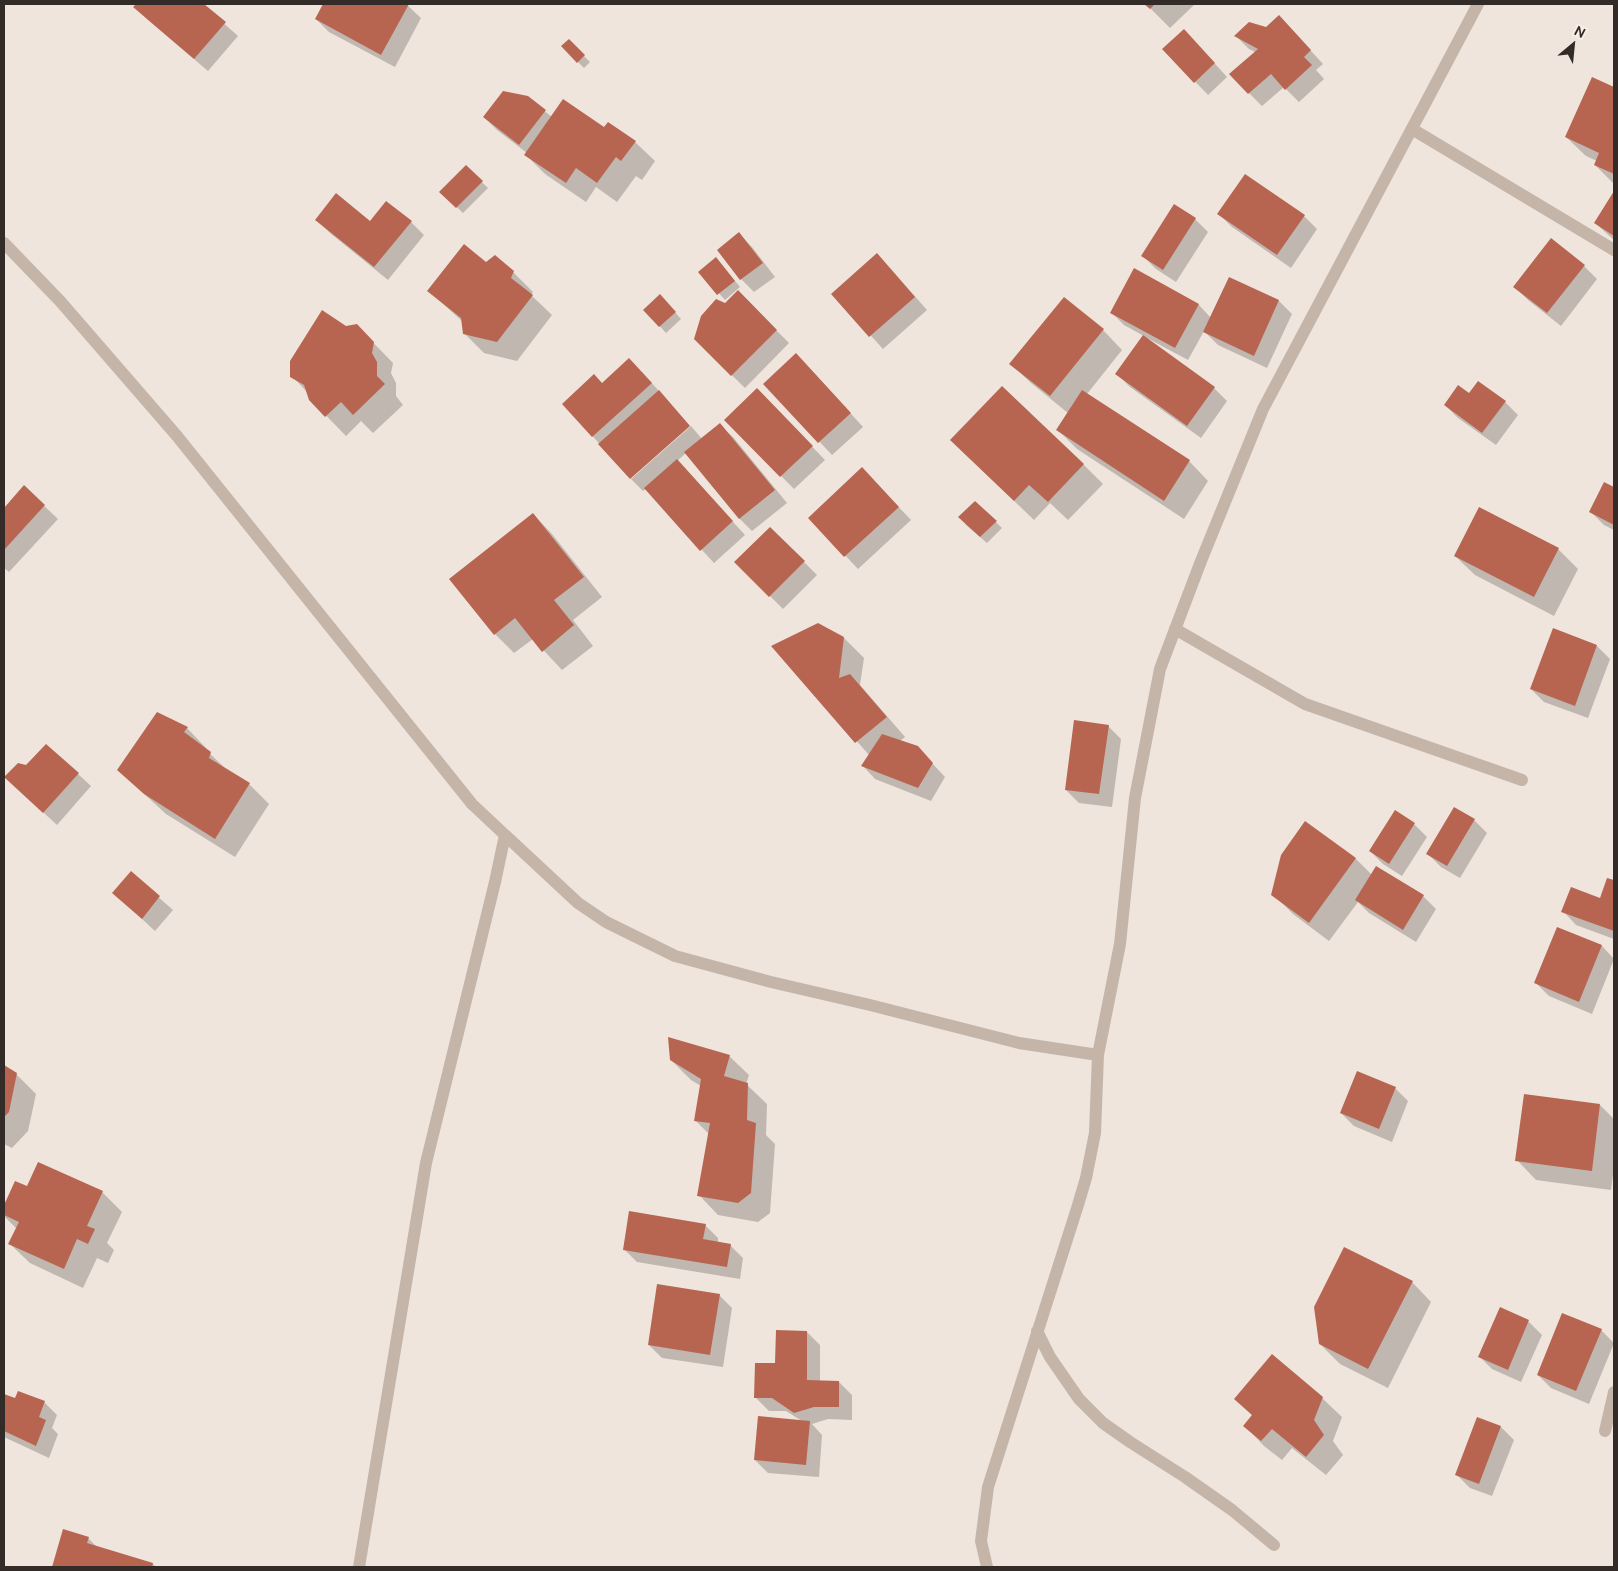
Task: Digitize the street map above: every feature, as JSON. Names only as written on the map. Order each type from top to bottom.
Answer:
[{"type":"street","points":[[986,1567],[982,1541],[988,1487],[1086,1178],[1095,1133],[1098,1056],[1120,944],[1135,798],[1160,669],[1201,561],[1263,409],[1478,4]]},
{"type":"street","points":[[1412,128],[1614,250]]},
{"type":"street","points":[[4,243],[60,301],[177,436],[472,804],[578,903],[606,922],[676,956],[763,980],[1019,1043],[1098,1056]]},
{"type":"street","points":[[1175,629],[1305,704],[1522,780]]},
{"type":"street","points":[[359,1567],[426,1163],[505,835]]},
{"type":"street","points":[[1037,1331],[1050,1357],[1079,1399],[1103,1423],[1232,1510],[1274,1545]]},
{"type":"street","points":[[1605,1431],[1614,1392]]},
{"type":"building","points":[[136,4],[204,4],[226,22],[194,59],[133,7]]},
{"type":"building","points":[[323,4],[409,4],[381,55],[315,19]]},
{"type":"building","points":[[1144,4],[1155,4],[1150,9]]},
{"type":"building","points":[[1279,15],[1311,50],[1304,57],[1312,65],[1285,90],[1271,74],[1248,94],[1229,74],[1258,49],[1234,36],[1249,22],[1266,27]]},
{"type":"building","points":[[1184,29],[1215,63],[1194,83],[1162,49]]},
{"type":"building","points":[[569,39],[585,55],[577,63],[561,46]]},
{"type":"building","points":[[1592,77],[1614,87],[1614,174],[1594,165],[1599,153],[1565,137]]},
{"type":"building","points":[[503,91],[528,96],[546,110],[519,145],[483,117]]},
{"type":"building","points":[[563,99],[604,127],[608,122],[636,141],[621,161],[616,157],[597,183],[576,168],[566,183],[524,155]]},
{"type":"building","points":[[466,165],[483,181],[456,208],[439,192]]},
{"type":"building","points":[[1245,174],[1305,215],[1277,255],[1217,214]]},
{"type":"building","points":[[1614,191],[1614,236],[1594,223]]},
{"type":"building","points":[[336,193],[370,221],[386,201],[412,221],[374,267],[315,220]]},
{"type":"building","points":[[1174,204],[1196,218],[1163,270],[1141,256]]},
{"type":"building","points":[[739,232],[763,263],[740,280],[717,250]]},
{"type":"building","points":[[1551,238],[1585,265],[1547,313],[1513,287]]},
{"type":"building","points":[[464,244],[486,262],[495,255],[514,271],[511,278],[533,295],[497,342],[463,334],[461,318],[427,291]]},
{"type":"building","points":[[877,253],[915,297],[869,337],[831,294]]},
{"type":"building","points":[[716,257],[735,281],[717,295],[698,272]]},
{"type":"building","points":[[1134,268],[1199,304],[1175,348],[1110,313]]},
{"type":"building","points":[[1229,277],[1279,300],[1254,356],[1203,332]]},
{"type":"building","points":[[738,290],[777,330],[731,376],[694,339],[701,316],[716,299],[725,303]]},
{"type":"building","points":[[660,294],[676,312],[659,327],[643,310]]},
{"type":"building","points":[[1064,297],[1104,329],[1050,396],[1009,364]]},
{"type":"building","points":[[322,310],[346,326],[357,324],[374,342],[372,353],[377,362],[377,376],[385,384],[353,415],[341,402],[325,417],[309,400],[304,385],[290,377],[290,361]]},
{"type":"building","points":[[1143,335],[1215,387],[1187,426],[1115,374]]},
{"type":"building","points":[[796,353],[851,413],[818,443],[763,384]]},
{"type":"building","points":[[629,358],[652,383],[592,437],[562,404],[594,374],[602,383]]},
{"type":"building","points":[[1478,381],[1506,401],[1482,433],[1444,405],[1458,385],[1469,393]]},
{"type":"building","points":[[1002,386],[1084,464],[1048,502],[1029,485],[1014,501],[950,440]]},
{"type":"building","points":[[757,388],[813,446],[780,477],[724,420]]},
{"type":"building","points":[[659,390],[690,426],[630,479],[598,444]]},
{"type":"building","points":[[1082,390],[1190,460],[1164,501],[1056,430]]},
{"type":"building","points":[[720,423],[775,490],[739,519],[684,452]]},
{"type":"building","points":[[677,459],[733,521],[700,551],[644,488]]},
{"type":"building","points":[[862,467],[899,507],[844,557],[808,518]]},
{"type":"building","points":[[1604,482],[1614,487],[1614,525],[1589,512]]},
{"type":"building","points":[[24,485],[45,505],[4,550],[4,508]]},
{"type":"building","points":[[975,501],[997,521],[980,537],[958,517]]},
{"type":"building","points":[[1479,507],[1559,548],[1534,597],[1454,556]]},
{"type":"building","points":[[533,513],[584,577],[554,600],[574,625],[542,652],[515,618],[494,635],[449,579]]},
{"type":"building","points":[[770,527],[805,561],[769,597],[734,562]]},
{"type":"building","points":[[818,623],[844,637],[839,678],[850,674],[887,717],[855,743],[771,646]]},
{"type":"building","points":[[1553,628],[1597,645],[1575,706],[1530,689]]},
{"type":"building","points":[[157,712],[188,727],[184,732],[211,752],[209,758],[250,783],[215,839],[144,794],[117,770]]},
{"type":"building","points":[[1074,720],[1109,725],[1099,794],[1065,790]]},
{"type":"building","points":[[882,734],[918,746],[933,763],[918,788],[861,766]]},
{"type":"building","points":[[46,744],[79,773],[43,813],[4,777],[18,763],[26,765]]},
{"type":"building","points":[[1454,807],[1475,819],[1447,866],[1426,854]]},
{"type":"building","points":[[1395,810],[1415,823],[1389,864],[1369,851]]},
{"type":"building","points":[[1305,821],[1356,858],[1309,923],[1271,895],[1281,855]]},
{"type":"building","points":[[1376,866],[1424,895],[1403,930],[1355,900]]},
{"type":"building","points":[[131,871],[160,896],[142,919],[112,893]]},
{"type":"building","points":[[1607,878],[1614,880],[1614,931],[1561,912],[1571,887],[1600,898]]},
{"type":"building","points":[[1557,927],[1602,945],[1579,1002],[1534,983]]},
{"type":"building","points":[[668,1037],[730,1055],[724,1076],[748,1083],[747,1120],[756,1123],[751,1193],[738,1203],[697,1196],[710,1123],[694,1121],[701,1079],[670,1060]]},
{"type":"building","points":[[4,1065],[17,1073],[9,1112],[4,1117]]},
{"type":"building","points":[[1357,1071],[1396,1087],[1379,1129],[1340,1113]]},
{"type":"building","points":[[1524,1094],[1600,1104],[1592,1171],[1515,1161]]},
{"type":"building","points":[[38,1162],[103,1191],[87,1226],[95,1229],[88,1244],[77,1239],[64,1269],[8,1244],[19,1222],[4,1215],[4,1205],[15,1181],[27,1186]]},
{"type":"building","points":[[629,1211],[706,1224],[703,1239],[731,1244],[727,1267],[623,1250]]},
{"type":"building","points":[[1344,1247],[1413,1281],[1368,1369],[1319,1344],[1314,1307]]},
{"type":"building","points":[[657,1284],[720,1294],[710,1355],[648,1345]]},
{"type":"building","points":[[1500,1307],[1529,1320],[1508,1370],[1478,1357]]},
{"type":"building","points":[[1562,1313],[1602,1329],[1576,1391],[1537,1375]]},
{"type":"building","points":[[776,1330],[807,1331],[807,1380],[839,1381],[839,1407],[814,1407],[794,1413],[772,1398],[754,1398],[755,1363],[775,1363]]},
{"type":"building","points":[[1272,1354],[1323,1397],[1314,1420],[1324,1435],[1306,1457],[1272,1429],[1261,1441],[1243,1426],[1252,1415],[1234,1399]]},
{"type":"building","points":[[18,1391],[45,1401],[39,1417],[46,1420],[36,1446],[4,1431],[4,1394],[15,1398]]},
{"type":"building","points":[[758,1416],[810,1421],[806,1465],[754,1460]]},
{"type":"building","points":[[1477,1417],[1501,1426],[1479,1484],[1455,1475]]},
{"type":"building","points":[[63,1529],[89,1537],[87,1543],[153,1563],[152,1567],[52,1567]]}]
